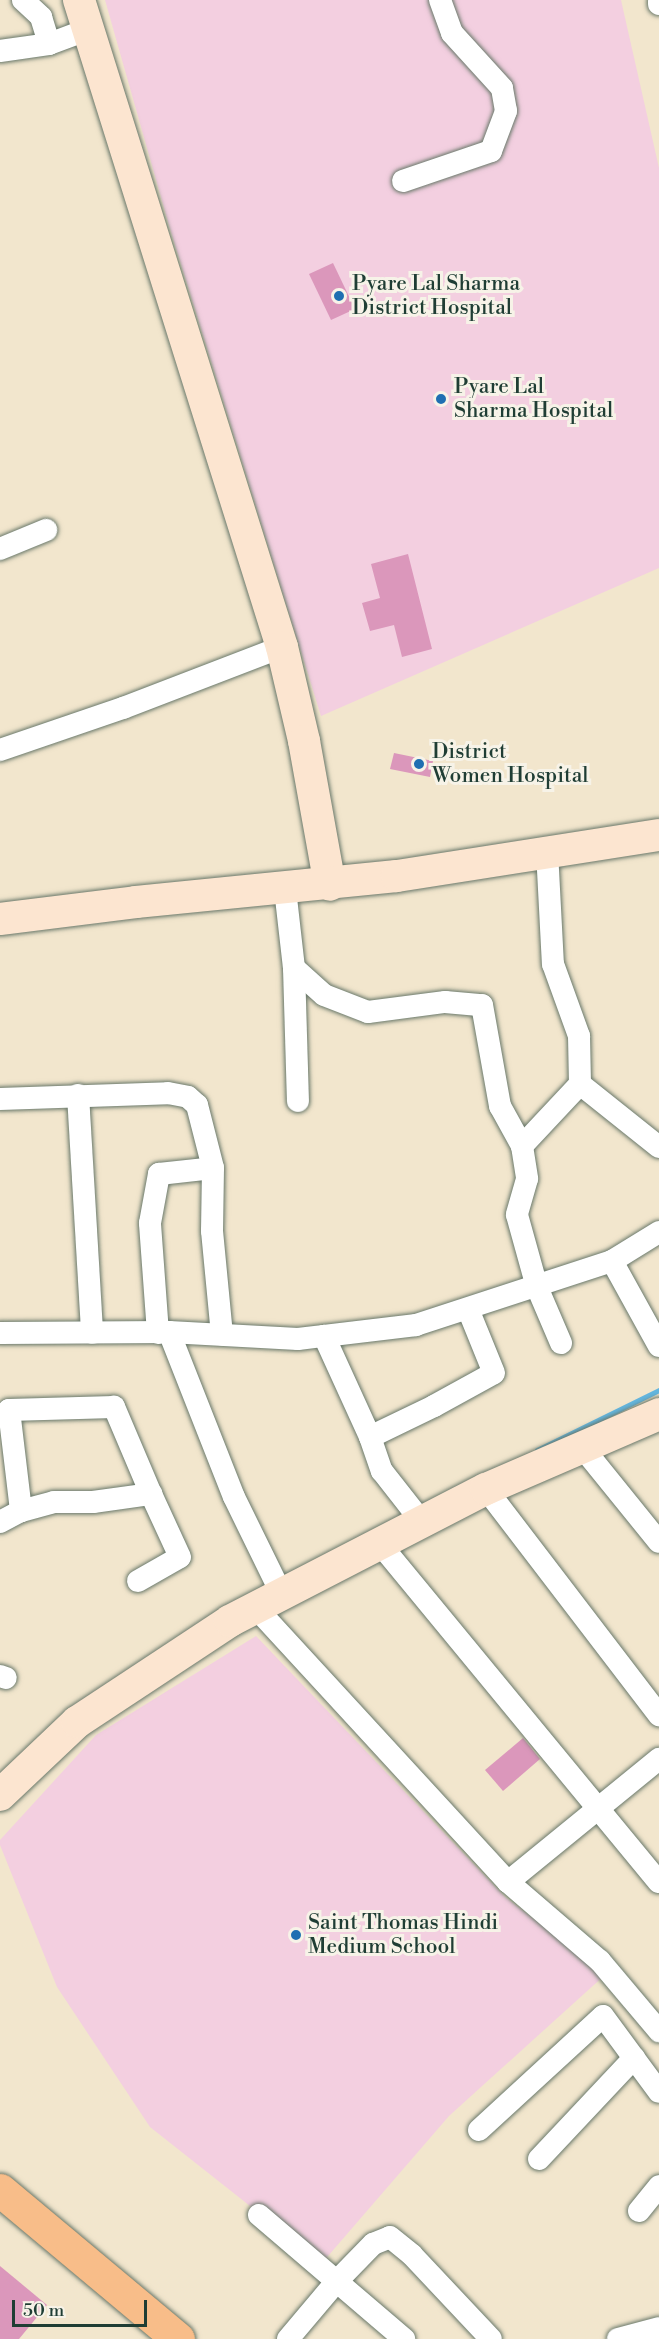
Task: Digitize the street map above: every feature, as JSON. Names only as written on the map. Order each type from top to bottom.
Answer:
[{"type":"main road","points":[[0,2190],[178,2339]]},
{"type":"main road","points":[[0,2215],[143,2339]]},
{"type":"street","points":[[23,0],[40,17],[49,44]]},
{"type":"street","points":[[80,0],[282,647],[304,741],[330,885]]},
{"type":"street","points":[[403,181],[491,151],[506,111],[502,88],[452,33],[440,0]]},
{"type":"street","points":[[0,51],[49,44],[89,29]]},
{"type":"street","points":[[0,549],[46,530]]},
{"type":"street","points":[[0,750],[123,708],[282,647]]},
{"type":"street","points":[[0,919],[136,902],[330,885],[659,835]]},
{"type":"street","points":[[522,1146],[580,1084],[579,1036],[553,964],[547,851]]},
{"type":"street","points":[[285,889],[294,968],[298,1101]]},
{"type":"street","points":[[294,968],[324,995],[368,1012],[445,1002],[482,1005],[500,1106],[522,1146],[527,1179],[517,1215],[537,1287],[561,1343]]},
{"type":"street","points":[[580,1084],[659,1147]]},
{"type":"street","points":[[0,1099],[168,1093],[188,1098],[197,1105],[213,1168],[213,1231],[222,1335]]},
{"type":"street","points":[[78,1095],[92,1333]]},
{"type":"street","points":[[213,1168],[159,1174],[150,1223],[163,1333],[273,1593],[508,1882],[600,1961],[659,2031]]},
{"type":"street","points":[[0,1333],[163,1333],[298,1339],[416,1324],[537,1287],[612,1261],[659,1232]]},
{"type":"street","points":[[612,1261],[659,1347]]},
{"type":"street","points":[[370,1437],[434,1406],[494,1372],[468,1309]]},
{"type":"street","points":[[324,1336],[370,1437],[382,1471],[422,1522]]},
{"type":"street","points":[[21,1511],[9,1410],[114,1407],[180,1557],[138,1581]]},
{"type":"street","points":[[0,1795],[77,1722],[273,1593],[380,1544],[486,1490],[659,1414]]},
{"type":"street","points":[[582,1447],[659,1542]]},
{"type":"street","points":[[486,1490],[659,1715]]},
{"type":"street","points":[[0,1522],[21,1511],[54,1502],[93,1503],[151,1494]]},
{"type":"street","points":[[380,1544],[659,1882]]},
{"type":"street","points":[[508,1882],[659,1759]]},
{"type":"street","points":[[479,2130],[603,2016],[659,2092]]},
{"type":"street","points":[[539,2159],[634,2058]]},
{"type":"street","points":[[639,2211],[659,2186]]},
{"type":"street","points":[[259,2216],[404,2339]]},
{"type":"street","points":[[288,2339],[337,2281],[373,2244],[390,2237],[412,2255],[491,2339]]},
{"type":"street","points":[[618,2339],[659,2328]]},
{"type":"shaded area","name":"Pyare Lal Sharma Hospital","points":[[105,0],[621,0],[659,168],[659,568],[321,716],[170,229]]},
{"type":"shaded area","name":"Saint Thomas Hindi Medium School","points":[[256,1636],[505,1897],[606,1974],[449,2116],[322,2263],[150,2127],[57,1987],[0,1845],[0,1840],[96,1735]]},
{"type":"building","points":[[333,263],[355,309],[331,320],[309,274]]},
{"type":"building","points":[[408,554],[432,649],[402,657],[394,625],[370,631],[362,603],[380,598],[371,564]]},
{"type":"building","points":[[394,753],[433,761],[430,777],[390,769]]},
{"type":"building","points":[[523,1738],[540,1759],[503,1791],[485,1770]]},
{"type":"building","points":[[0,2266],[47,2305],[19,2339],[0,2339]]},
{"type":"waterway","points":[[537,1450],[659,1390]]},
{"type":"place","name":"Pyare Lal Sharma District Hospital","points":[[339,296]]},
{"type":"place","name":"Pyare Lal Sharma Hospital","points":[[441,399]]},
{"type":"place","name":"District Women Hospital","points":[[419,764]]},
{"type":"place","name":"Saint Thomas Hindi Medium School","points":[[296,1935]]}]
